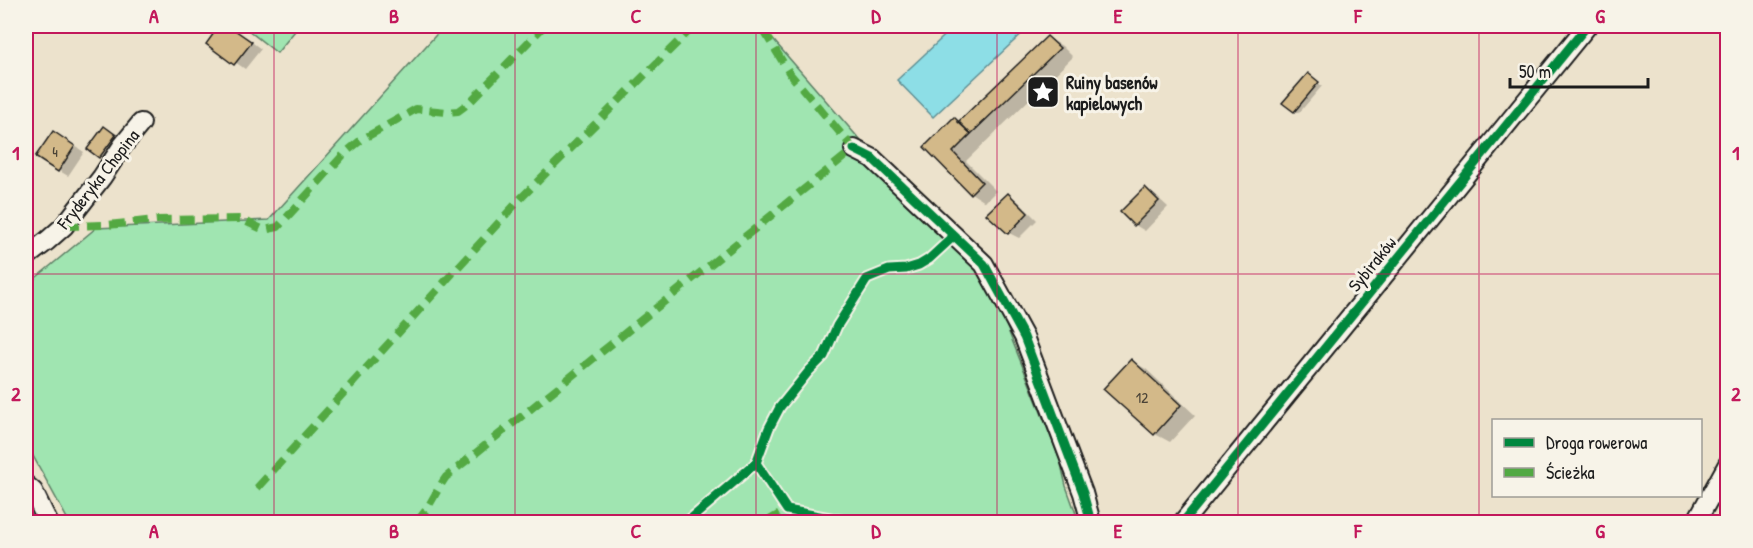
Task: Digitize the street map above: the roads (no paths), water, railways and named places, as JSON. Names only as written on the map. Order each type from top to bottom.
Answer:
[{"type":"street","name":"Sybiraków","points":[[1183,522],[1587,26]]},
{"type":"street","name":"Fryderyka Chopina","points":[[26,257],[64,226],[141,123]]},
{"type":"street","points":[[854,149],[872,158],[984,264],[1024,337],[1083,493],[1091,522]]},
{"type":"street","points":[[1696,522],[1728,464]]},
{"type":"street","points":[[26,485],[33,491],[48,522]]},
{"type":"water","points":[[955,26],[1030,26],[933,117],[897,80]]},
{"type":"place","name":"Ruiny basenów kapielowych","points":[[1043,92]]}]
